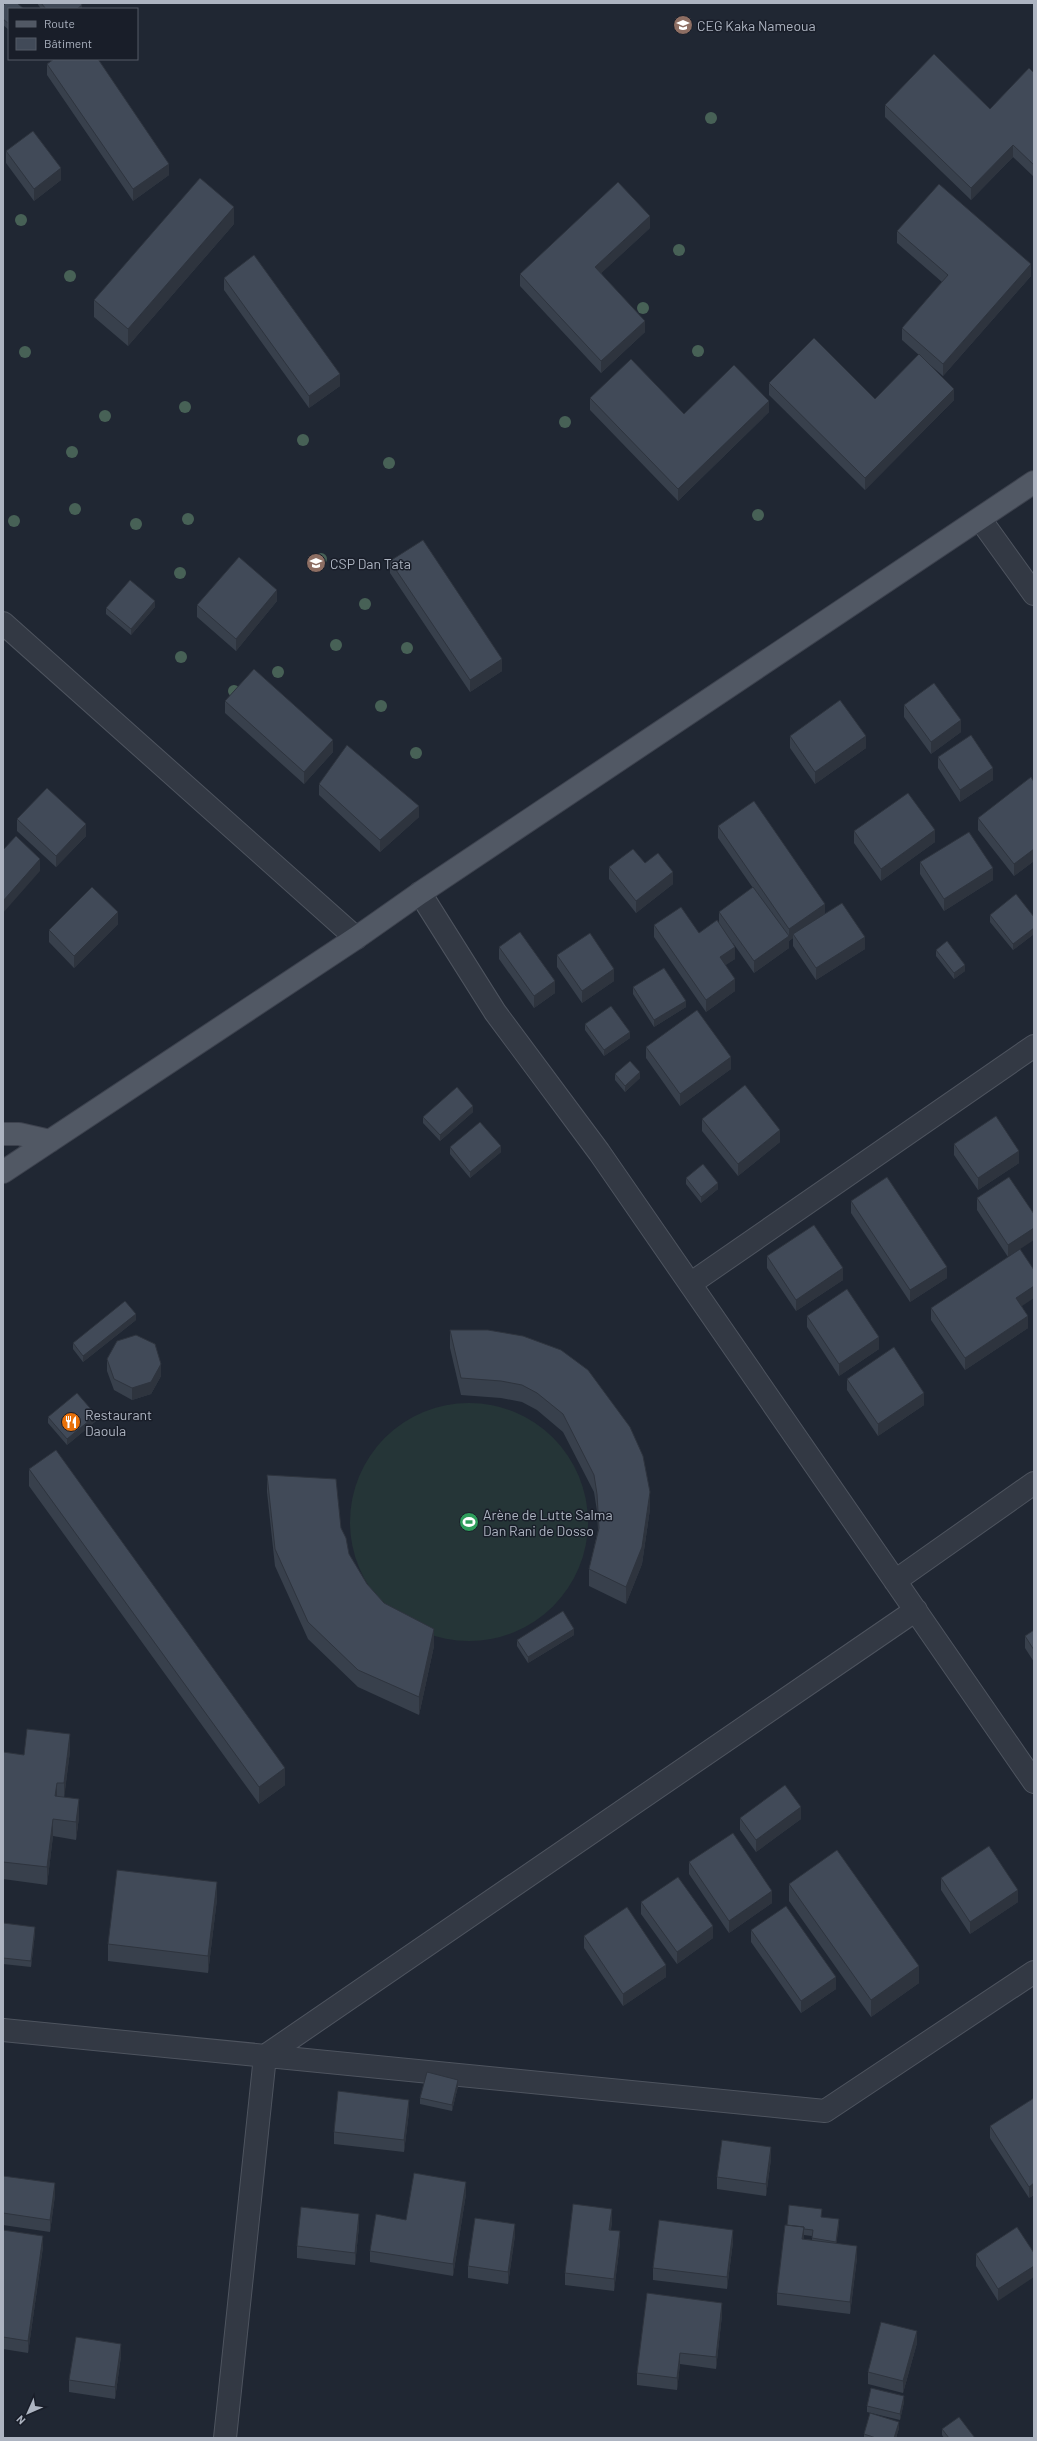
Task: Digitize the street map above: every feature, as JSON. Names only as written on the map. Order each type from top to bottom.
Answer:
[{"type":"main road","points":[[3,1172],[356,938],[420,893],[1034,482]]},
{"type":"main road","points":[[3,1134],[19,1134],[50,1141]]},
{"type":"street","points":[[980,519],[1034,594]]},
{"type":"street","points":[[3,623],[356,938]]},
{"type":"street","points":[[420,893],[495,1012],[599,1152],[1034,1782]]},
{"type":"street","points":[[690,1284],[1034,1046]]},
{"type":"street","points":[[895,1580],[1034,1483]]},
{"type":"street","points":[[225,2438],[265,2056],[916,1610]]},
{"type":"street","points":[[3,2030],[825,2111],[1034,1972]]},
{"type":"shaded area","name":"Arène de Lutte Salma Dan Rani de Dosso","points":[[457,1403],[481,1403],[504,1408],[525,1417],[545,1430],[561,1446],[574,1466],[583,1487],[588,1510],[586,1545],[579,1568],[561,1598],[545,1614],[525,1627],[504,1636],[481,1641],[457,1641],[434,1636],[413,1627],[393,1614],[377,1598],[364,1578],[355,1557],[350,1534],[350,1510],[355,1487],[364,1466],[377,1446],[393,1430],[413,1417],[434,1408]]},
{"type":"building","points":[[6,3],[17,3],[23,8],[8,8],[8,23],[3,19],[3,6]]},
{"type":"building","points":[[41,3],[81,3],[82,5],[78,8],[45,8]]},
{"type":"building","points":[[934,54],[990,109],[1029,68],[1034,73],[1034,165],[1013,145],[971,188],[885,105]]},
{"type":"building","points":[[53,60],[99,60],[169,164],[133,189],[47,64]]},
{"type":"building","points":[[33,131],[61,168],[34,189],[6,151]]},
{"type":"building","points":[[200,178],[234,207],[128,329],[94,300]]},
{"type":"building","points":[[618,182],[650,216],[595,267],[645,321],[601,361],[520,274]]},
{"type":"building","points":[[939,184],[1031,264],[943,364],[902,328],[948,275],[897,231]]},
{"type":"building","points":[[254,255],[340,374],[309,396],[224,278]]},
{"type":"building","points":[[814,338],[875,399],[919,354],[954,389],[865,478],[769,383]]},
{"type":"building","points":[[631,359],[684,414],[734,365],[769,401],[678,489],[590,398]]},
{"type":"building","points":[[423,540],[502,659],[470,680],[390,561]]},
{"type":"building","points":[[239,557],[277,590],[236,639],[197,605]]},
{"type":"building","points":[[130,580],[155,601],[131,629],[106,608]]},
{"type":"building","points":[[254,669],[333,740],[304,772],[225,701]]},
{"type":"building","points":[[934,683],[961,720],[931,742],[904,705]]},
{"type":"building","points":[[840,700],[866,736],[815,772],[790,736]]},
{"type":"building","points":[[971,735],[993,768],[960,790],[938,757]]},
{"type":"building","points":[[347,745],[419,806],[380,840],[319,784]]},
{"type":"building","points":[[1031,777],[1034,782],[1034,849],[1014,864],[978,818]]},
{"type":"building","points":[[47,788],[86,824],[56,856],[17,819]]},
{"type":"building","points":[[908,793],[935,830],[881,869],[854,831]]},
{"type":"building","points":[[754,801],[825,904],[789,929],[718,826]]},
{"type":"building","points":[[969,832],[993,868],[944,899],[920,862]]},
{"type":"building","points":[[16,836],[40,859],[3,901],[3,850]]},
{"type":"building","points":[[633,849],[645,863],[658,853],[673,872],[636,901],[609,867]]},
{"type":"building","points":[[92,887],[118,912],[74,956],[49,930]]},
{"type":"building","points":[[753,887],[789,936],[754,961],[719,912]]},
{"type":"building","points":[[1016,894],[1034,917],[1034,928],[1013,944],[990,915]]},
{"type":"building","points":[[842,903],[865,937],[816,968],[793,934]]},
{"type":"building","points":[[681,907],[699,933],[717,920],[735,947],[720,957],[735,979],[706,1000],[654,925]]},
{"type":"building","points":[[520,932],[555,981],[534,996],[499,947]]},
{"type":"building","points":[[590,933],[614,969],[582,991],[557,955]]},
{"type":"building","points":[[947,941],[965,965],[954,973],[936,950]]},
{"type":"building","points":[[664,968],[686,1001],[654,1020],[633,987]]},
{"type":"building","points":[[611,1006],[630,1032],[604,1050],[585,1024]]},
{"type":"building","points":[[697,1010],[731,1057],[680,1094],[646,1047]]},
{"type":"building","points":[[630,1061],[640,1072],[625,1086],[615,1074]]},
{"type":"building","points":[[745,1085],[780,1130],[738,1164],[702,1119]]},
{"type":"building","points":[[457,1087],[473,1106],[440,1135],[423,1117]]},
{"type":"building","points":[[996,1116],[1019,1151],[978,1178],[954,1144]]},
{"type":"building","points":[[480,1122],[501,1146],[470,1172],[450,1147]]},
{"type":"building","points":[[703,1164],[718,1183],[701,1197],[686,1178]]},
{"type":"building","points":[[887,1177],[947,1267],[910,1290],[851,1201]]},
{"type":"building","points":[[1009,1177],[1034,1214],[1034,1228],[1008,1245],[977,1198]]},
{"type":"building","points":[[814,1225],[843,1268],[796,1300],[767,1256]]},
{"type":"building","points":[[1020,1249],[1034,1270],[1034,1286],[1016,1298],[1028,1316],[965,1358],[931,1308]]},
{"type":"building","points":[[847,1289],[879,1337],[839,1364],[807,1316]]},
{"type":"building","points":[[125,1301],[136,1314],[83,1356],[73,1343]]},
{"type":"building","points":[[450,1330],[488,1330],[523,1336],[561,1350],[588,1370],[630,1427],[643,1456],[650,1492],[642,1547],[626,1587],[589,1569],[599,1528],[597,1494],[594,1475],[563,1414],[537,1393],[522,1385],[501,1381],[461,1378]]},
{"type":"building","points":[[136,1335],[155,1344],[161,1364],[151,1382],[132,1388],[114,1379],[107,1359],[117,1341]]},
{"type":"building","points":[[894,1347],[924,1393],[878,1424],[847,1379]]},
{"type":"building","points":[[77,1393],[96,1415],[67,1439],[48,1417]]},
{"type":"building","points":[[56,1450],[285,1768],[259,1787],[29,1469]]},
{"type":"building","points":[[267,1475],[336,1479],[341,1528],[346,1538],[349,1554],[367,1584],[384,1603],[434,1629],[419,1697],[358,1670],[308,1622],[275,1549]]},
{"type":"building","points":[[563,1611],[574,1629],[528,1657],[517,1640]]},
{"type":"building","points":[[1034,1630],[1034,1650],[1025,1636]]},
{"type":"building","points":[[27,1729],[70,1734],[64,1783],[57,1783],[55,1796],[79,1799],[76,1822],[53,1819],[47,1867],[3,1862],[3,1752],[24,1755]]},
{"type":"building","points":[[785,1785],[801,1807],[756,1840],[740,1818]]},
{"type":"building","points":[[733,1833],[772,1891],[729,1921],[689,1862]]},
{"type":"building","points":[[989,1846],[1018,1890],[970,1922],[941,1878]]},
{"type":"building","points":[[837,1850],[919,1966],[871,2000],[789,1884]]},
{"type":"building","points":[[117,1870],[217,1882],[208,1956],[108,1944]]},
{"type":"building","points":[[678,1877],[713,1926],[677,1952],[641,1902]]},
{"type":"building","points":[[786,1906],[836,1977],[801,2001],[751,1930]]},
{"type":"building","points":[[627,1907],[666,1965],[623,1994],[584,1936]]},
{"type":"building","points":[[3,1923],[35,1927],[31,1961],[3,1958]]},
{"type":"building","points":[[427,2072],[458,2080],[452,2105],[420,2098]]},
{"type":"building","points":[[338,2091],[409,2100],[404,2140],[334,2132]]},
{"type":"building","points":[[1034,2098],[1034,2183],[1029,2187],[990,2126]]},
{"type":"building","points":[[722,2140],[771,2147],[766,2184],[717,2177]]},
{"type":"building","points":[[414,2173],[466,2182],[453,2264],[370,2251],[376,2214],[406,2220]]},
{"type":"building","points":[[3,2176],[55,2183],[50,2220],[3,2213]]},
{"type":"building","points":[[573,2204],[612,2209],[609,2230],[620,2231],[614,2279],[565,2273]]},
{"type":"building","points":[[789,2205],[822,2209],[821,2217],[839,2219],[836,2242],[812,2238],[813,2230],[804,2229],[804,2227],[787,2225]]},
{"type":"building","points":[[301,2207],[359,2214],[355,2253],[297,2246]]},
{"type":"building","points":[[475,2218],[515,2224],[508,2272],[468,2266]]},
{"type":"building","points":[[659,2220],[733,2230],[727,2277],[653,2268]]},
{"type":"building","points":[[785,2225],[804,2227],[802,2239],[857,2246],[850,2302],[777,2293]]},
{"type":"building","points":[[1017,2227],[1034,2253],[1034,2266],[998,2289],[976,2254]]},
{"type":"building","points":[[3,2230],[43,2236],[28,2341],[3,2337]]},
{"type":"building","points":[[647,2293],[722,2303],[716,2357],[680,2353],[677,2378],[637,2373]]},
{"type":"building","points":[[881,2322],[917,2331],[903,2381],[868,2372]]},
{"type":"building","points":[[76,2337],[121,2344],[115,2387],[69,2380]]},
{"type":"building","points":[[871,2388],[904,2396],[900,2414],[867,2406]]},
{"type":"building","points":[[870,2413],[899,2422],[894,2438],[876,2438],[864,2434]]},
{"type":"building","points":[[959,2417],[975,2438],[949,2438],[942,2429]]},
{"type":"place","name":"CEG Kaka Nameoua","points":[[683,25]]},
{"type":"place","name":"CSP Dan Tata","points":[[316,563]]},
{"type":"place","name":"Restaurant Daoula","points":[[71,1422]]},
{"type":"place","name":"Arène de Lutte Salma Dan Rani de Dosso","points":[[469,1522]]}]
